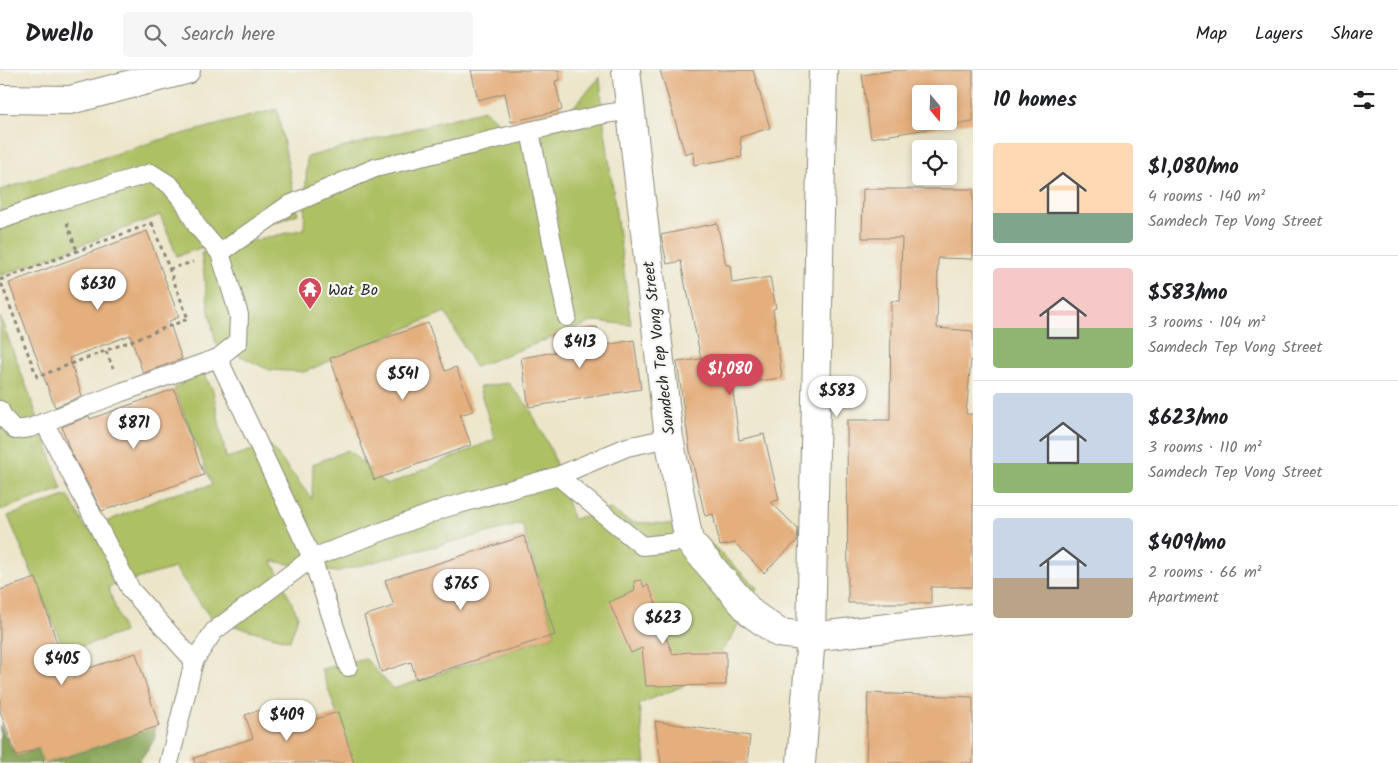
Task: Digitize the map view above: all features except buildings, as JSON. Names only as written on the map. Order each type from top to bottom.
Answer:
[{"type":"street","points":[[0,99],[70,100],[186,70]]},
{"type":"street","name":"Samdech Tep Vong Street","points":[[626,70],[668,438],[688,541]]},
{"type":"street","points":[[801,763],[811,637],[823,70]]},
{"type":"street","points":[[688,541],[751,613],[779,633],[811,637],[973,618]]},
{"type":"lane","points":[[220,254],[287,206],[375,168],[605,114],[631,110]]},
{"type":"lane","points":[[530,131],[567,317]]},
{"type":"lane","points":[[0,220],[151,172],[170,185],[220,254],[239,315],[238,342],[218,358],[122,392],[30,428],[15,430],[3,418],[0,410]]},
{"type":"lane","points":[[218,358],[312,558],[348,667]]},
{"type":"lane","points":[[44,422],[131,590],[194,661]]},
{"type":"lane","points":[[170,763],[194,661],[214,631],[312,558],[445,508],[558,476],[627,447],[668,438]]},
{"type":"lane","points":[[558,476],[642,546],[688,541]]},
{"type":"path","points":[[152,223],[169,269],[188,319],[37,377],[0,280],[152,223]]},
{"type":"path","points":[[70,232],[77,251]]},
{"type":"path","points":[[169,269],[191,262]]},
{"type":"path","points":[[106,351],[111,362]]},
{"type":"green space","points":[[600,77],[603,115],[631,325],[595,321],[475,367],[445,312],[304,372],[269,370],[216,344],[209,312],[201,253],[304,229],[307,157],[484,110],[505,128],[566,115]]},
{"type":"green space","points":[[277,109],[298,214],[177,256],[160,215],[0,276],[0,190],[156,141]]},
{"type":"green space","points":[[0,317],[29,393],[62,489],[0,510]]},
{"type":"green space","points":[[201,370],[213,390],[226,458],[270,445],[312,499],[313,464],[348,450],[387,485],[495,439],[479,387],[508,383],[529,407],[552,452],[573,519],[610,509],[630,522],[672,524],[707,540],[757,588],[731,639],[700,679],[639,704],[646,763],[354,763],[321,669],[366,659],[393,689],[555,635],[522,524],[335,572],[272,561],[298,616],[290,641],[212,620],[175,568],[108,587],[124,632],[65,652],[8,516],[68,495],[87,530],[166,496],[212,485],[174,389]]},
{"type":"green space","points":[[154,709],[155,739],[138,763],[0,763],[0,725],[16,756]]},
{"type":"place","name":"Wat Bo","points":[[310,310]]}]
